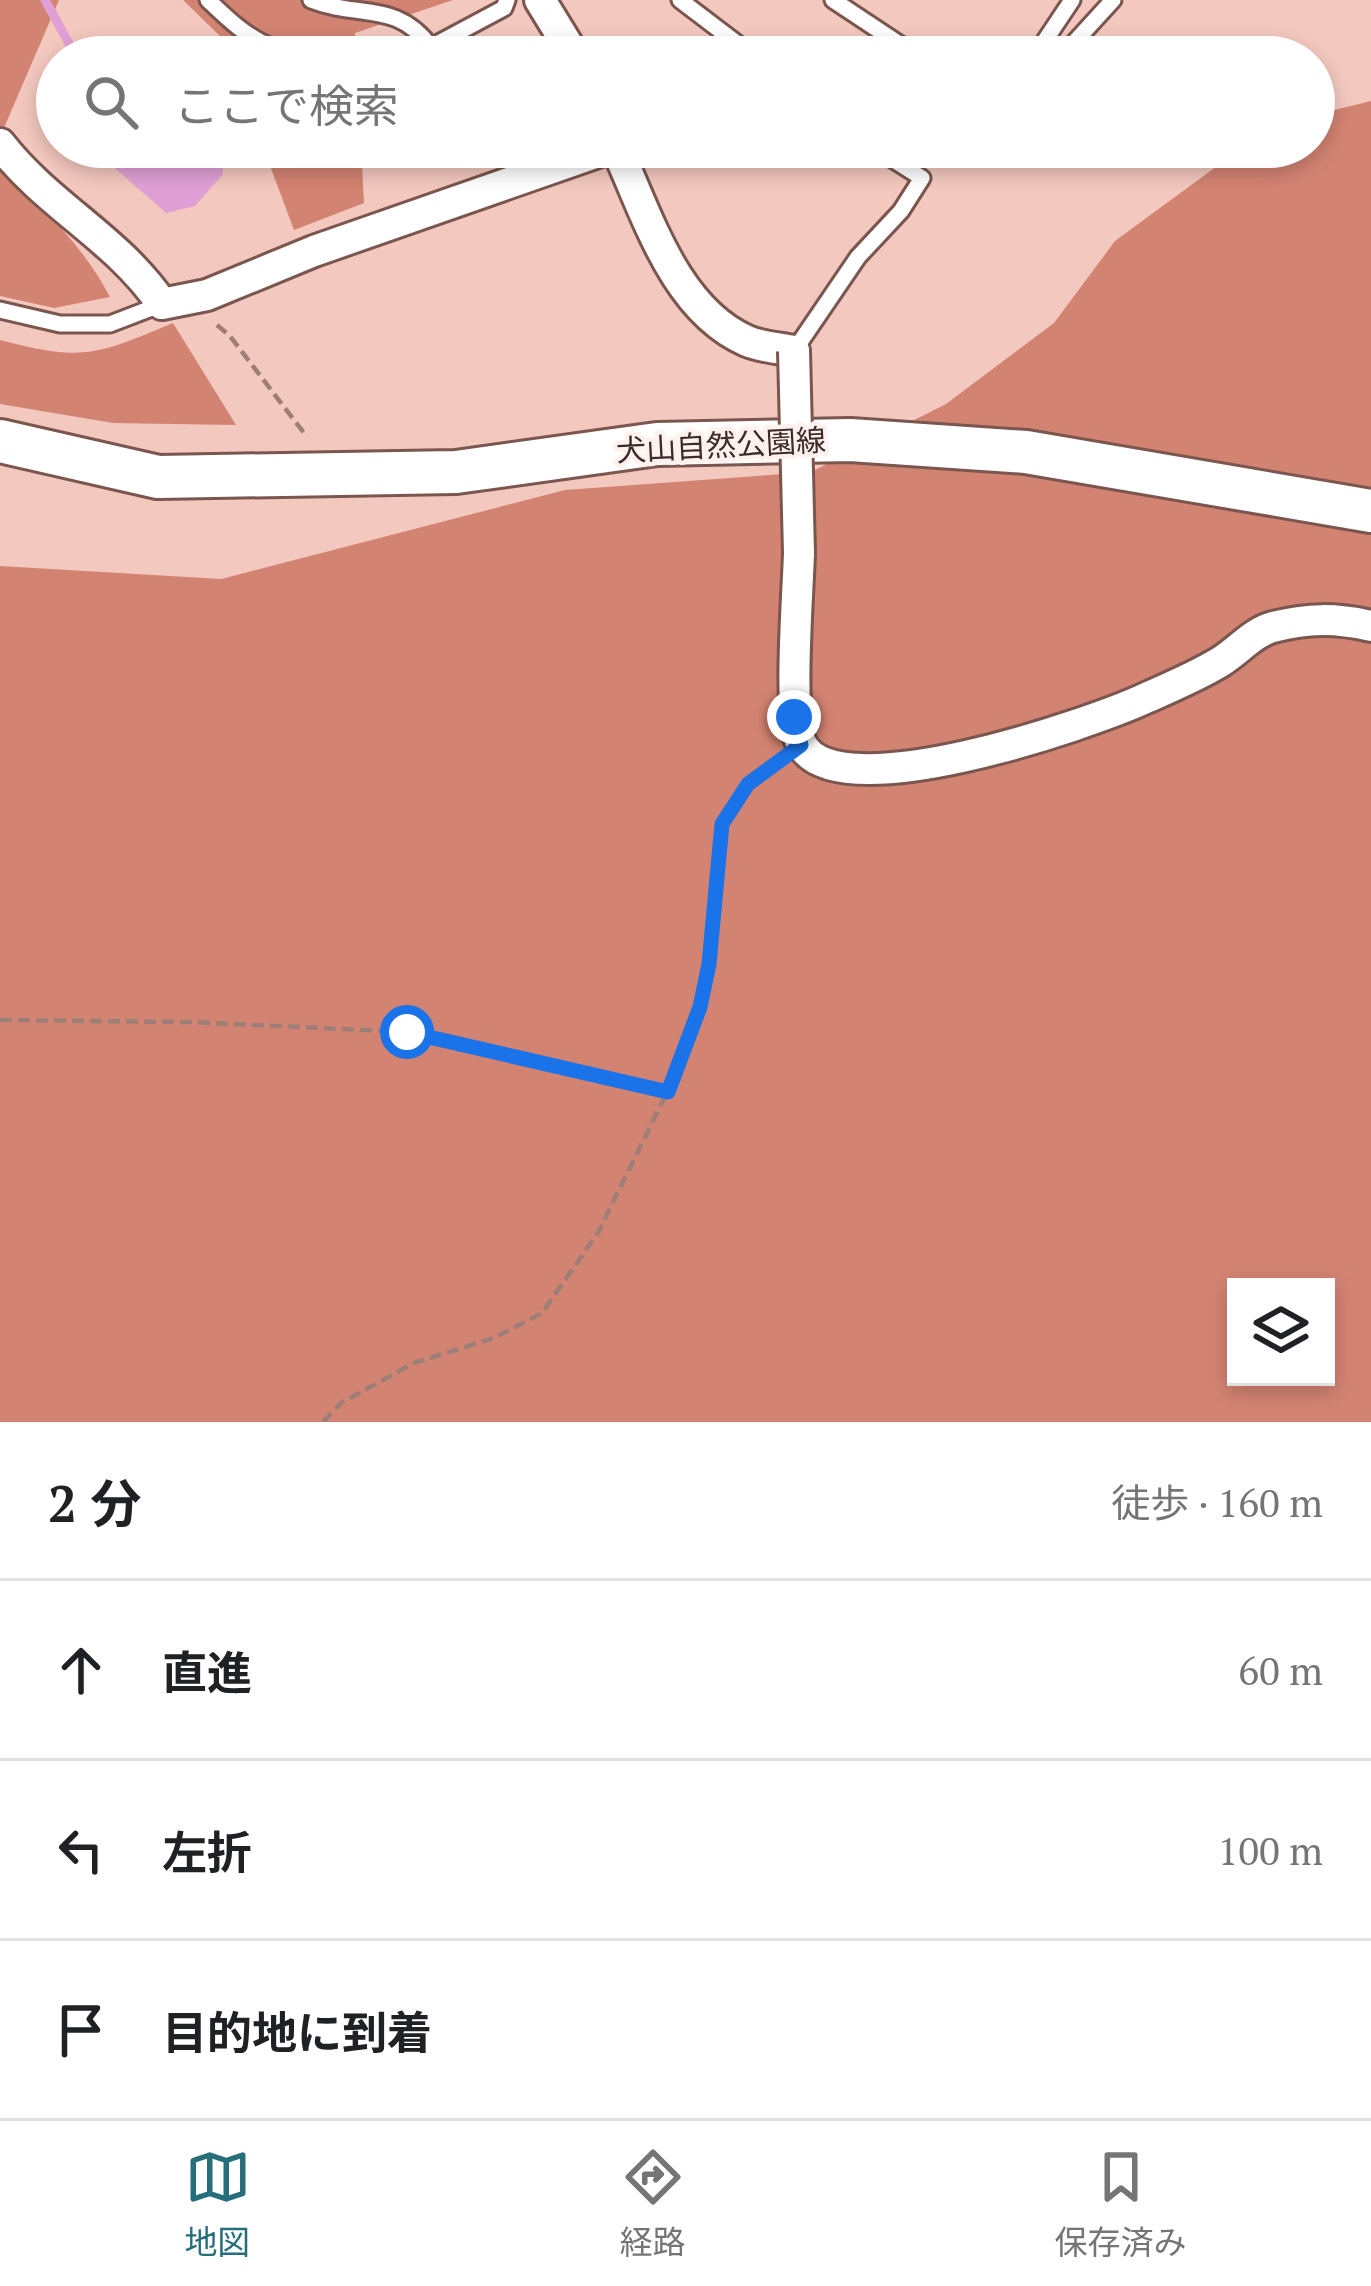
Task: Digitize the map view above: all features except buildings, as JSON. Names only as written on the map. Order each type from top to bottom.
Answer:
[{"type":"main road","name":"犬山自然公園線","points":[[0,441],[158,477],[456,472],[657,444],[850,440],[1026,452],[1371,511]]},
{"type":"street","points":[[540,0],[562,36]]},
{"type":"street","points":[[0,144],[26,178],[174,302],[554,168]]},
{"type":"street","points":[[624,168],[678,280],[717,323],[749,342],[794,351],[799,553],[794,717],[801,745],[815,760],[845,768],[958,760],[1048,735],[1142,700],[1222,662],[1267,628],[1333,617],[1371,626]]},
{"type":"lane","points":[[208,0],[250,36]]},
{"type":"lane","points":[[311,0],[331,7],[390,12],[420,36]]},
{"type":"lane","points":[[452,36],[504,8],[507,0]]},
{"type":"lane","points":[[680,0],[727,36]]},
{"type":"lane","points":[[833,0],[887,36]]},
{"type":"lane","points":[[1048,36],[1072,0]]},
{"type":"lane","points":[[1081,36],[1114,0]]},
{"type":"lane","points":[[794,351],[858,257],[901,211],[922,178],[906,168]]},
{"type":"lane","points":[[0,310],[60,324],[110,324],[174,302]]},
{"type":"path","points":[[174,302],[230,336],[307,437],[326,474]]},
{"type":"path","points":[[323,1422],[341,1403],[414,1364],[494,1338],[542,1313],[599,1231],[668,1092],[700,1007],[709,964],[722,824],[748,784],[801,745]]},
{"type":"path","points":[[0,1020],[191,1022],[407,1032],[668,1092]]},
{"type":"shaded area","points":[[0,0],[59,0],[43,36],[36,36],[36,53],[0,137]]},
{"type":"shaded area","points":[[183,0],[453,0],[355,36],[220,36]]},
{"type":"shaded area","points":[[1371,101],[1371,1422],[0,1422],[0,566],[221,579],[565,490],[811,472],[946,404],[1054,323],[1115,241],[1214,168],[1335,168],[1335,110]]},
{"type":"shaded area","points":[[115,168],[223,168],[195,206],[166,213]]},
{"type":"shaded area","points":[[271,168],[362,168],[364,203],[294,230]]},
{"type":"shaded area","points":[[0,169],[74,244],[110,297],[54,308],[0,296]]},
{"type":"shaded area","points":[[173,323],[236,425],[113,423],[0,404],[0,340],[51,351],[89,352]]},
{"type":"waterway","points":[[45,0],[65,36]]},
{"type":"route","points":[[407,1032],[668,1092],[700,1007],[709,964],[722,824],[748,784],[801,745],[794,717]]}]
